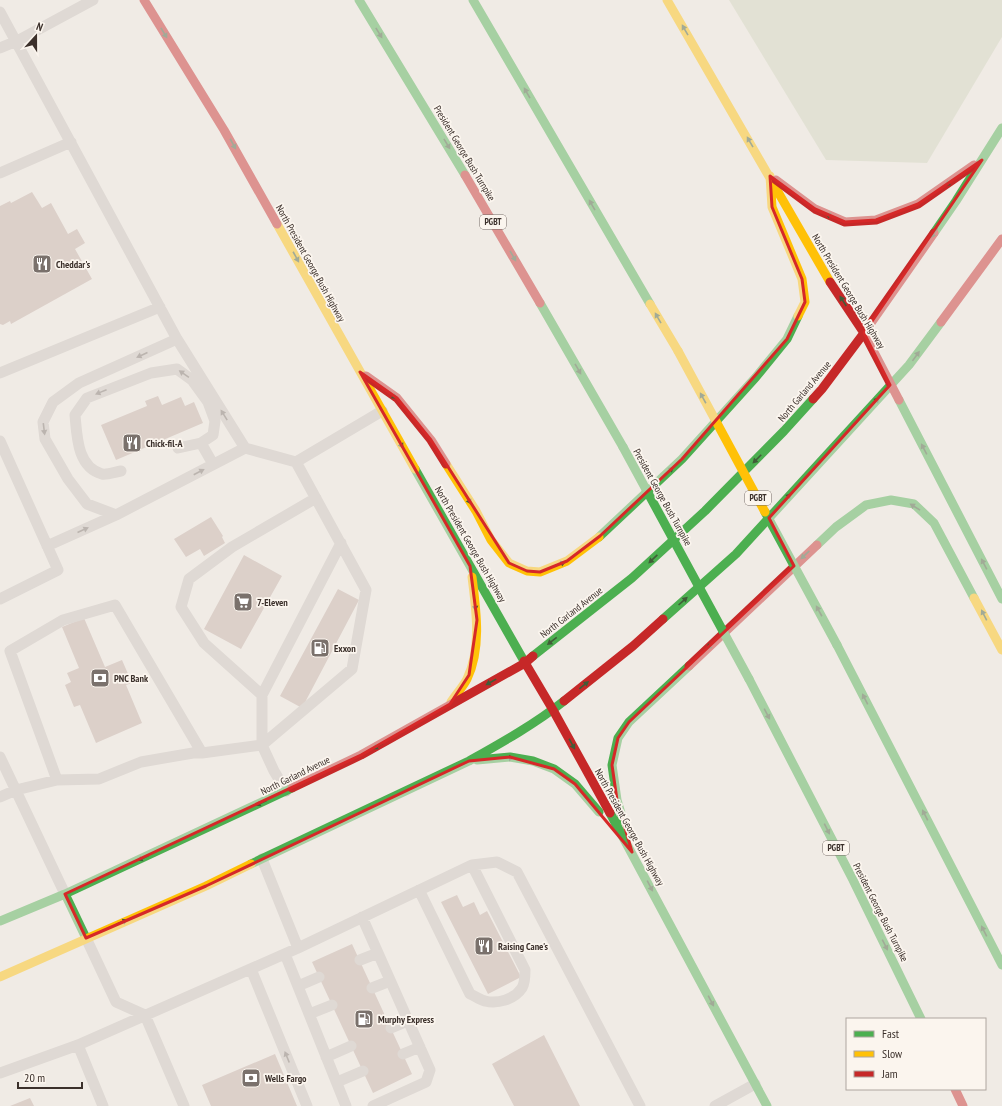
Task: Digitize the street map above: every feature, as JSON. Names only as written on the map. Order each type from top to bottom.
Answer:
[{"type":"main road","name":"North President George Bush Highway","points":[[144,0],[224,130],[525,663],[554,710],[632,852],[767,1106]]},
{"type":"main road","name":"President George Bush Turnpike","points":[[359,0],[497,228],[623,447],[749,679],[921,1018]]},
{"type":"main road","name":"PGBT","points":[[473,0],[678,351],[837,645],[1002,965]]},
{"type":"main road","name":"North President George Bush Highway","points":[[667,0],[770,176],[821,268],[864,333],[890,385],[999,586],[1002,599]]},
{"type":"main road","name":"North Garland Avenue","points":[[0,921],[66,894],[286,792],[361,755],[525,663],[632,578],[705,511],[789,426],[822,389],[864,333],[956,201],[1002,128]]},
{"type":"main road","points":[[770,176],[815,209],[845,222],[876,220],[918,204],[982,160]]},
{"type":"main road","points":[[360,372],[397,398],[431,440],[476,511],[491,540],[509,563],[527,571],[540,572],[567,561],[600,536],[682,459],[788,339],[805,302],[802,279],[772,207],[770,176]]},
{"type":"main road","points":[[0,977],[206,886],[469,761],[554,710],[633,646],[736,554],[909,365],[1002,239]]},
{"type":"main road","points":[[632,852],[618,800],[612,765],[618,738],[630,722],[830,532],[866,505],[891,500],[914,504],[934,523],[1002,650]]},
{"type":"main road","points":[[450,704],[469,674],[475,649],[477,620],[470,566]]},
{"type":"main road","points":[[469,761],[510,757],[533,761],[554,769],[575,784],[632,852]]},
{"type":"main road","points":[[66,894],[86,938]]},
{"type":"main road","points":[[955,1090],[963,1106]]},
{"type":"lane","points":[[0,48],[17,41],[93,0]]},
{"type":"lane","points":[[0,12],[177,339],[245,448]]},
{"type":"lane","points":[[0,174],[71,142]]},
{"type":"lane","points":[[0,373],[160,307]]},
{"type":"lane","points":[[116,515],[87,504],[68,479],[45,439],[43,422],[53,402],[79,383],[177,339]]},
{"type":"lane","points":[[121,471],[103,474],[93,470],[82,458],[78,443],[75,415],[87,398],[151,373],[177,369],[192,380],[208,402],[215,421],[213,435],[200,443],[178,448]]},
{"type":"lane","points":[[296,462],[382,411]]},
{"type":"lane","points":[[0,441],[58,570],[0,599]]},
{"type":"lane","points":[[200,443],[213,464]]},
{"type":"lane","points":[[0,797],[16,790],[57,780],[99,779],[142,762],[193,753],[262,745],[352,669],[366,590],[296,462],[245,448],[116,515],[47,546]]},
{"type":"lane","points":[[262,695],[204,643],[181,607],[189,579],[232,547],[316,498]]},
{"type":"lane","points":[[286,792],[262,745],[262,695],[341,543]]},
{"type":"lane","points":[[57,780],[10,651],[63,620],[115,605],[202,753]]},
{"type":"lane","points":[[0,757],[66,894]]},
{"type":"lane","points":[[262,859],[298,948]]},
{"type":"lane","points":[[0,1074],[78,1045],[285,954],[472,865],[497,862],[517,872],[640,1106]]},
{"type":"lane","points":[[419,890],[470,994],[483,1001],[498,1002],[514,996],[523,988],[525,970],[472,865]]},
{"type":"lane","points":[[362,917],[430,1070],[426,1082],[373,1106]]},
{"type":"lane","points":[[86,938],[116,1002],[145,1015],[184,1106]]},
{"type":"lane","points":[[360,960],[378,953]]},
{"type":"lane","points":[[285,954],[346,1106]]},
{"type":"lane","points":[[251,968],[307,1106]]},
{"type":"lane","points":[[298,986],[319,977]]},
{"type":"lane","points":[[372,988],[390,981]]},
{"type":"lane","points":[[309,1014],[332,1005]]},
{"type":"lane","points":[[391,1028],[408,1020]]},
{"type":"lane","points":[[78,1045],[103,1106]]},
{"type":"lane","points":[[326,1057],[351,1046]]},
{"type":"lane","points":[[403,1054],[420,1047]]},
{"type":"lane","points":[[337,1082],[363,1071]]},
{"type":"lane","points":[[715,1106],[755,1084]]},
{"type":"highlighted area","points":[[982,160],[864,333],[890,385],[769,518],[794,566],[629,722],[618,738],[612,765],[617,800],[632,852],[575,784],[554,769],[510,757],[469,761],[206,886],[86,938],[65,894],[361,755],[450,704],[469,675],[477,620],[470,566],[360,372],[397,398],[431,440],[509,563],[527,571],[540,572],[567,561],[600,536],[682,459],[787,339],[805,302],[802,279],[772,207],[770,176],[815,209],[845,222],[876,220],[918,204]]},
{"type":"green space","points":[[729,0],[1002,0],[1002,37],[927,163],[826,160]]},
{"type":"building","name":"Cheddar's","points":[[32,192],[42,208],[51,203],[68,234],[77,229],[85,243],[75,249],[92,279],[11,324],[10,321],[3,325],[0,324],[0,206],[10,201],[11,203]]},
{"type":"building","name":"Chick-fil-A","points":[[158,396],[162,405],[181,397],[185,406],[194,402],[203,423],[116,460],[101,425],[147,406],[145,401]]},
{"type":"building","points":[[211,517],[223,536],[222,537],[225,543],[204,556],[200,549],[186,557],[174,539]]},
{"type":"building","name":"7-Eleven","points":[[244,555],[282,576],[241,649],[204,629]]},
{"type":"building","name":"Exxon","points":[[338,589],[359,600],[302,708],[280,696]]},
{"type":"building","name":"PNC Bank","points":[[84,618],[105,667],[122,660],[132,683],[126,685],[142,723],[96,743],[80,705],[74,707],[65,685],[71,682],[67,673],[79,668],[62,627]]},
{"type":"building","name":"Raising Cane's","points":[[457,895],[463,907],[474,902],[480,915],[487,911],[521,977],[488,994],[441,902]]},
{"type":"building","points":[[352,944],[412,1074],[373,1093],[312,962]]},
{"type":"building","points":[[544,1035],[580,1106],[514,1106],[492,1064]]},
{"type":"building","name":"Wells Fargo","points":[[275,1054],[297,1106],[211,1106],[202,1085]]},
{"type":"building","points":[[30,1098],[34,1106],[10,1106]]},
{"type":"traffic: fast","points":[[359,0],[465,175]]},
{"type":"traffic: fast","points":[[473,0],[650,304]]},
{"type":"traffic: fast","points":[[934,233],[1002,128]]},
{"type":"traffic: fast","points":[[540,303],[623,447]]},
{"type":"traffic: fast","points":[[599,537],[682,459],[756,377],[787,339],[798,316]]},
{"type":"traffic: fast","points":[[663,619],[736,554],[909,365],[941,322]]},
{"type":"traffic: fast","points":[[533,656],[632,578],[705,511],[784,431],[813,399]]},
{"type":"traffic: fast","points":[[899,400],[1002,599]]},
{"type":"traffic: fast","points":[[623,447],[749,679]]},
{"type":"traffic: fast","points":[[415,469],[524,661]]},
{"type":"traffic: fast","points":[[817,545],[836,527],[866,505],[891,500],[914,504],[934,523],[974,598]]},
{"type":"traffic: fast","points":[[765,512],[837,645]]},
{"type":"traffic: fast","points":[[837,645],[1002,965]]},
{"type":"traffic: fast","points":[[623,820],[617,800],[612,765],[618,738],[629,722],[689,666]]},
{"type":"traffic: fast","points":[[749,679],[853,880],[921,1018]]},
{"type":"traffic: fast","points":[[251,864],[469,761],[530,725],[564,701]]},
{"type":"traffic: fast","points":[[477,760],[510,757],[533,761],[554,769],[575,784],[599,812]]},
{"type":"traffic: fast","points":[[0,921],[65,894],[292,788]]},
{"type":"traffic: fast","points":[[610,813],[767,1106]]},
{"type":"traffic: fast","points":[[65,894],[86,938]]},
{"type":"traffic: slow","points":[[667,0],[830,282]]},
{"type":"traffic: slow","points":[[770,176],[772,207],[802,279],[805,302],[798,316]]},
{"type":"traffic: slow","points":[[277,224],[415,469]]},
{"type":"traffic: slow","points":[[650,304],[678,351]]},
{"type":"traffic: slow","points":[[678,351],[765,512]]},
{"type":"traffic: slow","points":[[446,464],[476,511],[491,540],[509,563],[527,571],[540,572],[567,561],[599,537]]},
{"type":"traffic: slow","points":[[451,702],[464,685],[472,667],[475,654],[477,628],[472,577]]},
{"type":"traffic: slow","points":[[974,598],[1002,650]]},
{"type":"traffic: slow","points":[[0,977],[206,886],[251,864]]},
{"type":"traffic: jam","points":[[144,0],[224,130],[277,224]]},
{"type":"traffic: jam","points":[[776,180],[815,209],[845,222],[876,220],[918,204],[974,165]]},
{"type":"traffic: jam","points":[[465,175],[540,303]]},
{"type":"traffic: jam","points":[[813,399],[864,333],[934,233]]},
{"type":"traffic: jam","points":[[941,322],[1002,239]]},
{"type":"traffic: jam","points":[[830,282],[864,333],[899,400]]},
{"type":"traffic: jam","points":[[366,376],[397,398],[431,440],[446,464]]},
{"type":"traffic: jam","points":[[689,666],[817,545]]},
{"type":"traffic: jam","points":[[564,701],[633,646],[663,619]]},
{"type":"traffic: jam","points":[[292,788],[361,755],[525,663],[533,656]]},
{"type":"traffic: jam","points":[[524,661],[610,813]]},
{"type":"traffic: jam","points":[[955,1090],[963,1106]]},
{"type":"place","name":"Cheddar's","points":[[42,264]]},
{"type":"place","name":"Chick-fil-A","points":[[132,443]]},
{"type":"place","name":"7-Eleven","points":[[243,602]]},
{"type":"place","name":"Exxon","points":[[320,648]]},
{"type":"place","name":"PNC Bank","points":[[100,678]]},
{"type":"place","name":"Raising Cane's","points":[[484,946]]},
{"type":"place","name":"Murphy Express","points":[[364,1019]]},
{"type":"place","name":"Wells Fargo","points":[[251,1078]]}]
